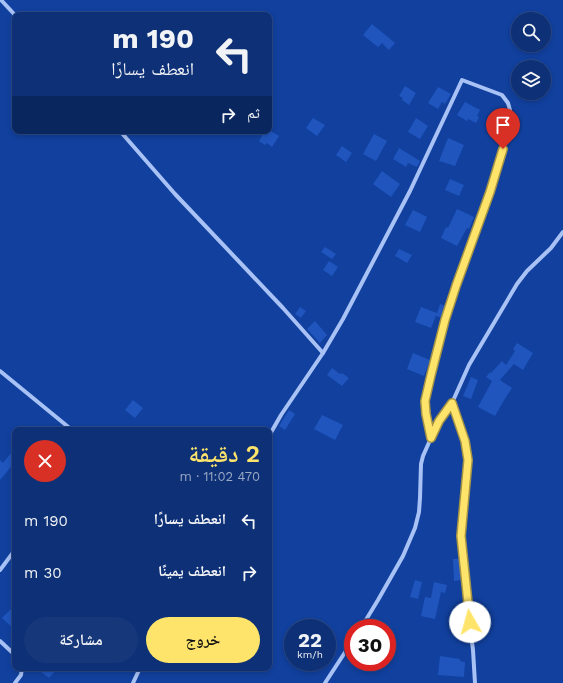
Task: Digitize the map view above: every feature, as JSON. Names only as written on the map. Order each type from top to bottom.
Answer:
[{"type":"street","points":[[0,0],[12,12]]},
{"type":"street","points":[[272,431],[323,353],[343,319],[410,191],[462,80],[502,95],[508,103],[510,110],[509,122],[503,149],[490,192],[445,320],[425,401],[431,438]]},
{"type":"street","points":[[123,134],[175,194],[283,308],[323,353]]},
{"type":"street","points":[[366,619],[403,556],[415,528],[419,512],[421,464],[423,456],[439,421],[452,403],[469,365],[517,284],[551,248],[563,232]]},
{"type":"street","points":[[0,371],[68,427]]},
{"type":"street","points":[[452,403],[465,441],[468,460],[461,536],[475,683]]},
{"type":"street","points":[[0,570],[12,554]]},
{"type":"street","points":[[0,641],[12,651]]},
{"type":"street","points":[[324,683],[344,653]]},
{"type":"street","points":[[15,683],[21,675],[22,671]]},
{"type":"street","points":[[132,683],[138,671]]},
{"type":"building","points":[[372,24],[395,43],[389,50],[382,43],[378,47],[363,35]]},
{"type":"building","points":[[405,86],[416,93],[409,105],[399,96]]},
{"type":"building","points":[[438,87],[451,94],[445,104],[442,102],[438,109],[428,103]]},
{"type":"building","points":[[465,102],[480,110],[476,123],[468,119],[467,121],[457,115]]},
{"type":"building","points":[[313,118],[325,125],[317,136],[306,128]]},
{"type":"building","points":[[416,118],[428,126],[420,139],[408,132]]},
{"type":"building","points":[[272,132],[279,136],[272,147],[267,143],[265,145],[259,141],[263,134],[272,134]]},
{"type":"building","points":[[374,134],[387,141],[376,161],[363,154]]},
{"type":"building","points":[[448,138],[464,145],[455,166],[439,161]]},
{"type":"building","points":[[342,146],[352,153],[346,162],[336,155]]},
{"type":"building","points":[[399,148],[420,161],[417,167],[408,163],[406,167],[393,159]]},
{"type":"building","points":[[382,171],[400,184],[391,197],[373,184]]},
{"type":"building","points":[[450,179],[464,185],[459,196],[445,190]]},
{"type":"building","points":[[457,209],[474,217],[469,229],[467,228],[457,246],[441,238],[446,227],[448,228]]},
{"type":"building","points":[[413,210],[427,217],[420,232],[405,225]]},
{"type":"building","points":[[325,247],[336,254],[332,259],[321,252]]},
{"type":"building","points":[[399,249],[412,255],[407,263],[395,256]]},
{"type":"building","points":[[329,261],[338,267],[332,276],[323,270]]},
{"type":"building","points":[[440,304],[446,306],[442,318],[436,316],[431,328],[415,322],[421,307],[437,313]]},
{"type":"building","points":[[300,307],[306,311],[301,318],[295,314]]},
{"type":"building","points":[[315,321],[327,335],[320,343],[307,329]]},
{"type":"building","points":[[517,343],[533,353],[523,370],[514,364],[500,380],[512,388],[495,416],[478,407],[492,381],[486,377],[502,361],[506,365],[515,351],[513,349]]},
{"type":"building","points":[[413,353],[430,360],[424,376],[407,369]]},
{"type":"building","points":[[332,368],[349,378],[342,386],[327,375]]},
{"type":"building","points":[[471,377],[478,380],[471,399],[463,396]]},
{"type":"building","points":[[133,400],[143,408],[135,418],[125,410]]},
{"type":"building","points":[[289,410],[295,414],[285,430],[279,426]]},
{"type":"building","points":[[322,415],[343,425],[335,440],[314,429]]},
{"type":"building","points":[[12,452],[12,466],[0,480],[0,460],[3,463]]},
{"type":"building","points":[[453,559],[459,559],[461,580],[454,581]]},
{"type":"building","points":[[415,580],[422,582],[418,599],[410,597]]},
{"type":"building","points":[[434,582],[447,585],[445,593],[441,592],[435,619],[421,616],[425,597],[431,598]]},
{"type":"building","points":[[12,608],[12,627],[2,618]]},
{"type":"building","points":[[440,656],[460,659],[460,661],[465,662],[464,677],[438,675]]},
{"type":"building","points":[[42,671],[55,671],[49,678],[41,672]]},
{"type":"route","points":[[470,622],[461,536],[468,460],[465,441],[452,403],[439,421],[431,438],[425,401],[445,320],[490,192],[503,149]]}]
